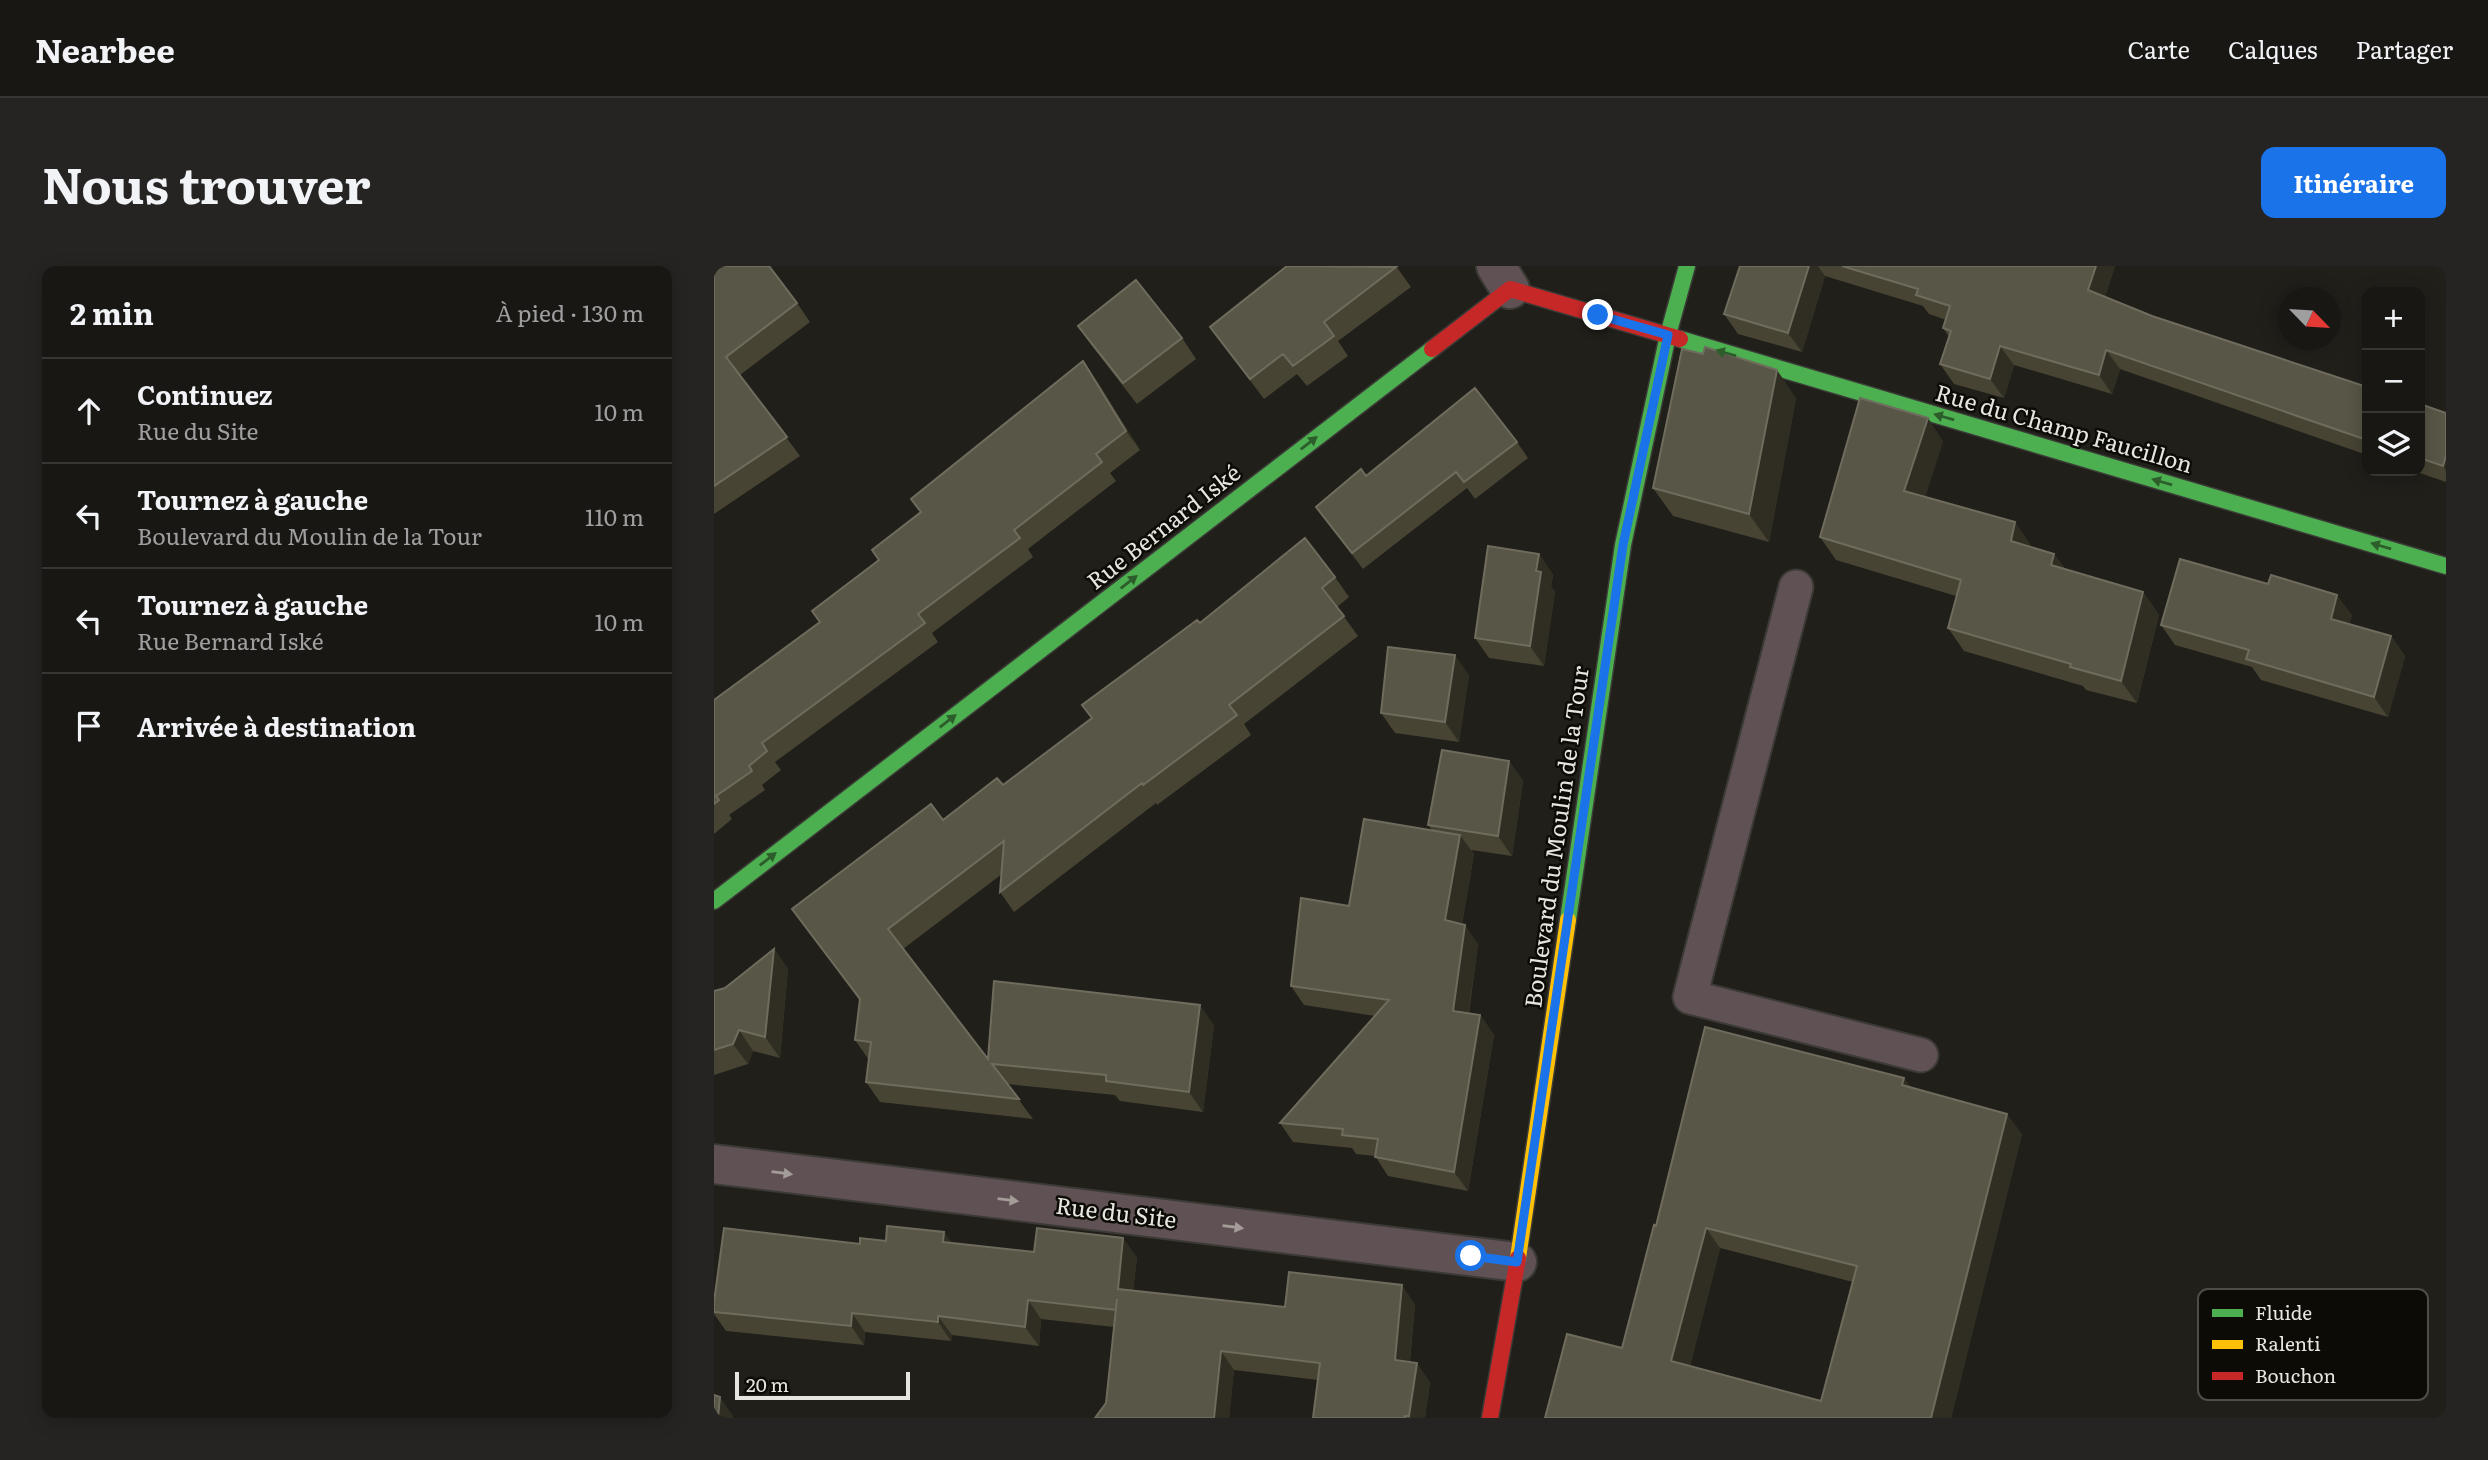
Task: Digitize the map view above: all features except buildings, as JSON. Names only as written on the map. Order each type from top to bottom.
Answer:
[{"type":"street","name":"Boulevard du Moulin de la Tour","points":[[1490,1418],[1517,1262],[1623,545],[1668,335],[1687,266]]},
{"type":"street","name":"Rue Bernard Iské","points":[[714,901],[1503,277],[1668,335]]},
{"type":"street","name":"Rue du Champ Faucillon","points":[[1668,335],[2446,566]]},
{"type":"street","name":"Rue du Site","points":[[714,1164],[1517,1262]]},
{"type":"lane","points":[[1796,587],[1690,997],[1921,1055]]},
{"type":"traffic: fast","points":[[1568,920],[1623,545],[1668,335],[1687,266]]},
{"type":"traffic: fast","points":[[1680,339],[2446,566]]},
{"type":"traffic: fast","points":[[714,901],[1432,349]]},
{"type":"traffic: slow","points":[[1518,1258],[1568,920]]},
{"type":"traffic: jam","points":[[1432,349],[1510,289],[1680,339]]},
{"type":"traffic: jam","points":[[1490,1418],[1518,1258]]},
{"type":"route","points":[[1471,1256],[1517,1262],[1623,545],[1668,335],[1598,315]]}]
